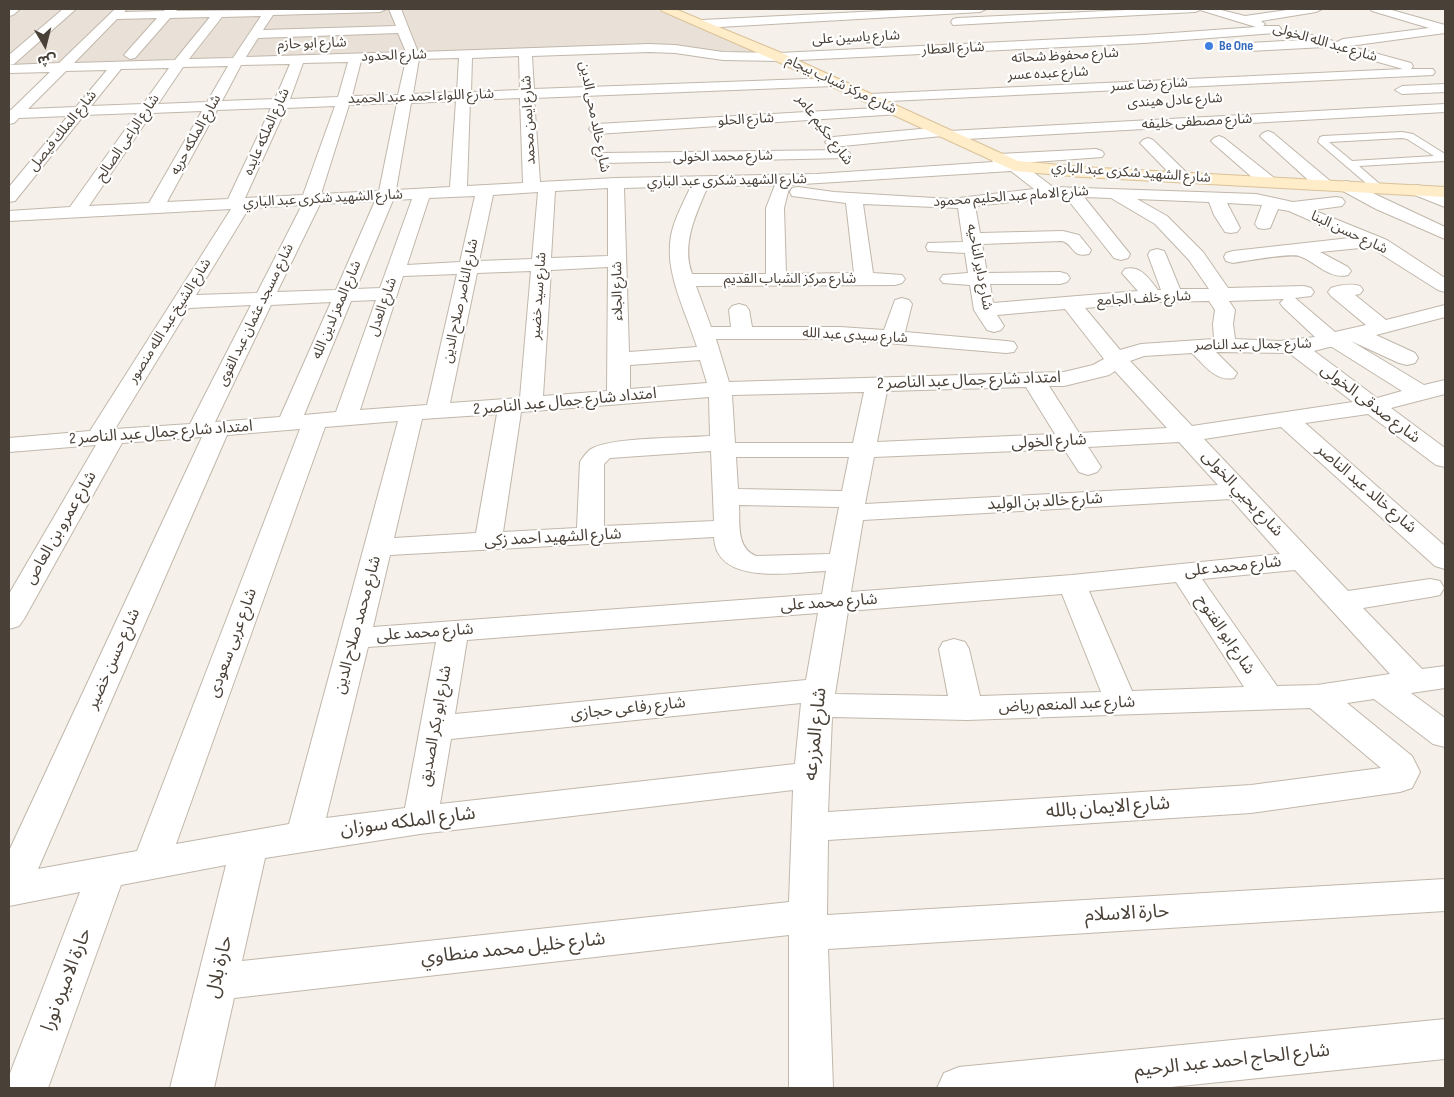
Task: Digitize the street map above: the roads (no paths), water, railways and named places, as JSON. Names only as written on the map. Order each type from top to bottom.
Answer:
[{"type":"main road","name":"شارع مركز شباب بيجام","points":[[666,9],[780,57],[1015,166]]},
{"type":"main road","name":"شارع الشهيد شكرى عبد الباري","points":[[1015,166],[1117,174],[1445,192]]},
{"type":"street","points":[[9,13],[14,9]]},
{"type":"street","points":[[9,61],[70,9]]},
{"type":"street","points":[[11,116],[117,13],[269,12],[342,9],[368,29]]},
{"type":"street","points":[[359,57],[368,29],[380,9]]},
{"type":"street","points":[[395,9],[413,55]]},
{"type":"street","points":[[702,24],[980,9]]},
{"type":"street","points":[[1039,19],[1056,29],[955,27],[1039,19],[1195,9]]},
{"type":"street","name":"شارع عبد الله الخولى","points":[[1205,9],[1397,63],[1427,66]]},
{"type":"street","points":[[1272,9],[1287,13]]},
{"type":"street","points":[[1243,20],[1316,9]]},
{"type":"street","points":[[1376,9],[1445,29]]},
{"type":"street","points":[[130,55],[169,12]]},
{"type":"street","name":"شارع الراعى الصالح","points":[[76,212],[183,58],[219,12]]},
{"type":"street","name":"شارع الملكه حريه","points":[[155,208],[237,61],[269,12]]},
{"type":"street","points":[[1141,13],[1196,35]]},
{"type":"street","points":[[1093,16],[1144,39]]},
{"type":"street","points":[[684,38],[723,33],[911,24]]},
{"type":"street","points":[[1381,26],[1406,35]]},
{"type":"street","points":[[258,29],[368,29],[405,35]]},
{"type":"street","name":"شارع ابو حازم","points":[[247,46],[368,29]]},
{"type":"street","name":"شارع العطار","points":[[780,57],[1144,39],[1275,29]]},
{"type":"street","points":[[1236,47],[1328,44],[1445,29]]},
{"type":"street","points":[[391,42],[405,35]]},
{"type":"street","points":[[748,44],[778,42]]},
{"type":"street","points":[[633,48],[658,116]]},
{"type":"street","name":"شارع الحدود","points":[[9,69],[66,62],[118,65],[183,58],[237,61],[633,48],[662,48],[736,57],[780,57]]},
{"type":"street","name":"شارع خالد محى الدين","points":[[580,50],[601,153],[612,184]]},
{"type":"street","name":"شارع محفوظ شحاته","points":[[805,69],[1157,51]]},
{"type":"street","name":"شارع ايمن محمد","points":[[525,52],[527,93],[539,188]]},
{"type":"street","points":[[696,53],[727,121]]},
{"type":"street","points":[[458,192],[466,54]]},
{"type":"street","points":[[66,62],[130,55],[183,58]]},
{"type":"street","name":"شارع المعز لدين الله","points":[[302,422],[343,296],[386,196],[413,55]]},
{"type":"street","name":"شارع مسجد عثمان عبد القوى","points":[[208,429],[311,200],[359,57]]},
{"type":"street","points":[[1336,59],[1376,57]]},
{"type":"street","name":"شارع الملكه عايده","points":[[238,204],[298,59]]},
{"type":"street","name":"شارع الملك فيصل","points":[[9,197],[118,65]]},
{"type":"street","points":[[1427,66],[1445,77]]},
{"type":"street","name":"شارع رضا عسر","points":[[869,98],[1427,66]]},
{"type":"street","name":"شارع اللواء احمد عبد الحميد","points":[[11,116],[148,108],[710,86],[762,79],[788,84],[837,84]]},
{"type":"street","name":"شارع حكيم عامر","points":[[788,84],[814,116],[826,137],[859,176]]},
{"type":"street","points":[[837,84],[870,84]]},
{"type":"street","points":[[1386,91],[1445,88]]},
{"type":"street","name":"شارع مصطفى خليفه","points":[[826,137],[887,137],[1445,108]]},
{"type":"street","points":[[901,113],[935,114]]},
{"type":"street","name":"شارع الحلو","points":[[595,119],[658,116],[727,121],[901,113]]},
{"type":"street","points":[[1268,136],[1322,184]]},
{"type":"street","points":[[887,137],[906,161]]},
{"type":"street","name":"شارع حسن البنا","points":[[1219,141],[1260,181],[1270,194],[1293,207],[1373,240],[1445,286]]},
{"type":"street","points":[[601,153],[699,142]]},
{"type":"street","points":[[1148,143],[1182,177]]},
{"type":"street","points":[[999,159],[1090,150],[1117,174]]},
{"type":"street","name":"شارع محمد الخولى","points":[[601,153],[843,155]]},
{"type":"street","name":"شارع الشهيد شكرى عبد الباري","points":[[11,219],[76,212],[485,190],[859,176],[906,161],[1015,166]]},
{"type":"street","points":[[1015,166],[1049,192]]},
{"type":"street","name":"شارع الامام عبد الحليم محمود","points":[[760,181],[781,188],[815,194],[934,203],[971,228],[1003,198],[1049,192],[1112,192],[1171,202],[1216,197],[1272,201],[1293,207]]},
{"type":"street","points":[[701,182],[684,222],[679,243],[680,267],[720,389],[728,543],[731,552],[746,563],[756,565],[842,562]]},
{"type":"street","name":"شارع الجلاء","points":[[612,184],[617,261],[619,398]]},
{"type":"street","points":[[1347,186],[1382,205],[1445,234]]},
{"type":"street","name":"شارع سيد خضير","points":[[488,541],[521,406],[541,264],[539,188]]},
{"type":"street","points":[[776,279],[775,208],[781,188]]},
{"type":"street","name":"شارع الناصر صلاح الدين","points":[[425,413],[468,268],[485,190]]},
{"type":"street","points":[[1418,190],[1445,202]]},
{"type":"street","points":[[1070,191],[1121,254]]},
{"type":"street","points":[[1112,192],[1161,220],[1196,256],[1220,296],[1224,310],[1223,324],[1226,345]]},
{"type":"street","name":"شارع العدل","points":[[345,419],[422,194]]},
{"type":"street","points":[[1216,197],[1223,215],[1231,228]]},
{"type":"street","points":[[854,198],[864,279]]},
{"type":"street","points":[[1003,198],[1017,212]]},
{"type":"street","points":[[1264,224],[1272,201]]},
{"type":"street","points":[[1293,207],[1336,202]]},
{"type":"street","name":"شارع الشيخ عبد الله منصور","points":[[106,437],[238,204]]},
{"type":"street","points":[[922,219],[971,228],[1063,236],[1073,239],[1082,250]]},
{"type":"street","points":[[936,246],[971,228]]},
{"type":"street","name":"شارع داير الناحيه","points":[[971,228],[984,310],[1006,347],[1088,467]]},
{"type":"street","points":[[1233,257],[1291,247],[1373,240]]},
{"type":"street","points":[[1291,247],[1341,271]]},
{"type":"street","points":[[1157,254],[1174,296]]},
{"type":"street","points":[[396,271],[617,261]]},
{"type":"street","points":[[1132,273],[1153,296]]},
{"type":"street","points":[[950,279],[1060,278]]},
{"type":"street","name":"شارع مركز الشباب القديم","points":[[685,280],[895,279]]},
{"type":"street","points":[[1353,290],[1338,292],[1382,327]]},
{"type":"street","points":[[182,302],[388,294]]},
{"type":"street","name":"شارع خلف الجامع","points":[[984,310],[1153,296],[1297,298],[1334,341]]},
{"type":"street","name":"شارع يحيي الخولى","points":[[1070,303],[1118,361],[1342,602],[1430,680]]},
{"type":"street","points":[[893,336],[902,304]]},
{"type":"street","points":[[739,310],[742,333]]},
{"type":"street","name":"شارع جمال عبد الناصر","points":[[1118,361],[1124,356],[1141,350],[1226,345],[1295,347],[1334,341],[1445,311]]},
{"type":"street","name":"شارع سيدى عبد الله","points":[[618,360],[706,343],[742,333],[840,333],[1006,347]]},
{"type":"street","points":[[1357,334],[1407,358]]},
{"type":"street","points":[[1334,341],[1438,390]]},
{"type":"street","points":[[1197,346],[1226,373]]},
{"type":"street","name":"شارع صدقى الخولى","points":[[1295,347],[1372,406],[1442,455]]},
{"type":"street","name":"امتداد شارع جمال عبد الناصر 2","points":[[9,445],[720,389],[1030,381],[1078,377],[1101,370],[1118,361]]},
{"type":"street","name":"شارع المزرعه","points":[[811,1088],[808,925],[811,776],[818,698],[852,506],[877,384]]},
{"type":"street","name":"شارع الخولى","points":[[590,536],[592,462],[600,453],[616,449],[722,446],[863,450],[1187,434],[1372,406],[1438,390]]},
{"type":"street","name":"شارع محمد صلاح الدين","points":[[304,836],[378,547],[425,413]]},
{"type":"street","name":"شارع خالد عبد الناصر","points":[[1286,419],[1445,560]]},
{"type":"street","name":"شارع عربى سعودى","points":[[151,864],[302,422]]},
{"type":"street","name":"شارع حسن خضير","points":[[10,890],[208,429]]},
{"type":"street","name":"شارع عمرو بن العاص","points":[[9,620],[106,437]]},
{"type":"street","name":"شارع خالد بن الوليد","points":[[725,496],[852,506],[1240,491]]},
{"type":"street","name":"شارع الشهيد احمد زكى","points":[[378,547],[727,528]]},
{"type":"street","name":"شارع محمد على","points":[[355,638],[1072,584],[1303,560]]},
{"type":"street","name":"شارع ابو الفتوح","points":[[1183,572],[1268,698]]},
{"type":"street","points":[[1072,584],[1121,703]]},
{"type":"street","points":[[1342,602],[1430,588]]},
{"type":"street","name":"شارع ابو بكر الصديق","points":[[420,820],[453,631]]},
{"type":"street","points":[[954,649],[967,708]]},
{"type":"street","name":"شارع عبد المنعم رياض","points":[[818,698],[967,708],[1317,696],[1430,680]]},
{"type":"street","points":[[1382,688],[1445,734]]},
{"type":"street","name":"شارع الايمان بالله","points":[[810,827],[1251,799],[1395,781],[1403,775],[1400,765],[1317,696]]},
{"type":"street","name":"شارع رفاعى حجازى","points":[[436,728],[818,698]]},
{"type":"street","name":"شارع الملكه سوزان","points":[[10,890],[304,836],[420,820],[811,776]]},
{"type":"street","name":"حارة بلال","points":[[192,1088],[249,846]]},
{"type":"street","name":"حارة الاميره نورا","points":[[26,1088],[108,872]]},
{"type":"street","name":"حارة الاسلام","points":[[808,925],[1445,895]]},
{"type":"street","name":"شارع خليل محمد منطاوي","points":[[217,982],[808,925]]},
{"type":"street","name":"شارع الحاج احمد عبد الرحيم","points":[[959,1088],[1121,1080],[1445,1039]]},
{"type":"lane","points":[[1378,188],[1322,142],[1323,140],[1402,135],[1412,138],[1445,158]]},
{"type":"lane","points":[[1349,164],[1445,158]]},
{"type":"place","name":"Be One","points":[[1209,46]]}]
